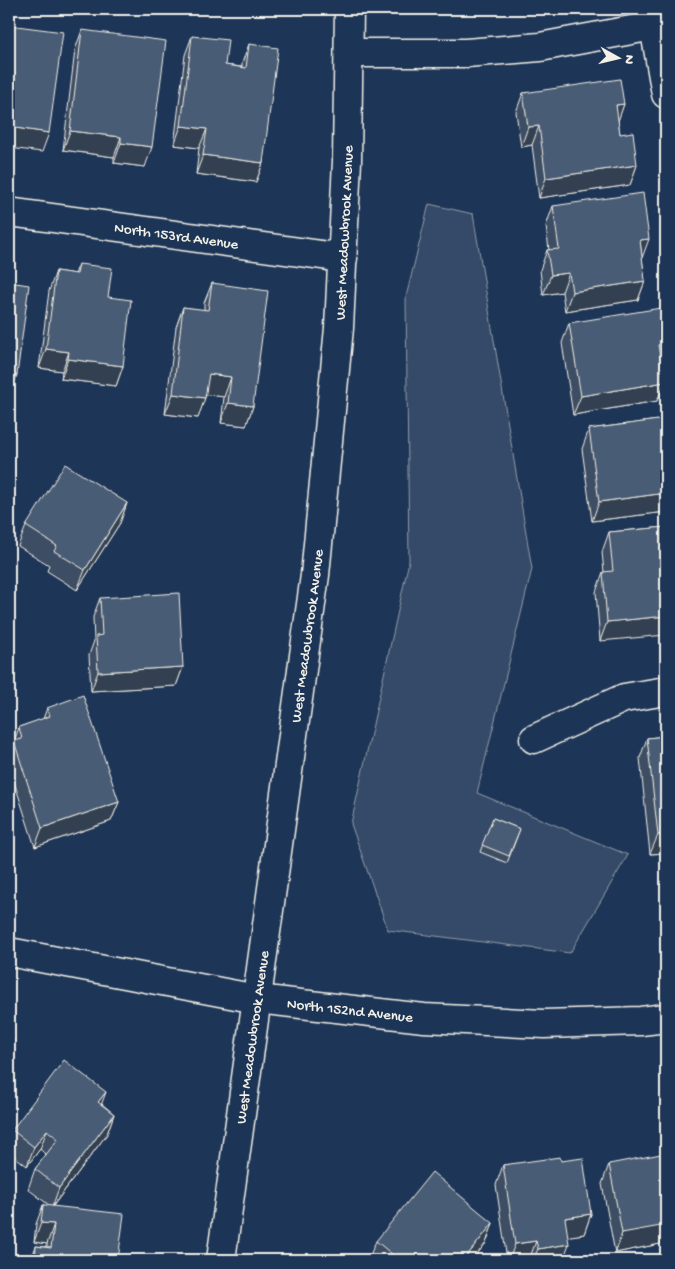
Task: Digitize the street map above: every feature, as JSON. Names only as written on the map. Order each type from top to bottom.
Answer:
[{"type":"street","name":"West Meadowbrook Avenue","points":[[221,1260],[315,575],[334,386],[343,258],[350,9]]},
{"type":"street","points":[[350,53],[458,53],[540,47],[652,17],[666,94]]},
{"type":"street","name":"North 153rd Avenue","points":[[9,212],[343,258]]},
{"type":"street","points":[[534,739],[624,698],[666,692]]},
{"type":"street","name":"North 152nd Avenue","points":[[9,952],[257,998],[424,1018],[544,1024],[641,1021],[666,1018]]},
{"type":"shaded area","points":[[429,204],[473,214],[532,569],[477,793],[628,855],[570,953],[388,930],[351,824],[409,561],[406,297]]},
{"type":"building","points":[[9,25],[63,32],[49,133],[9,127]]},
{"type":"building","points":[[82,30],[166,41],[152,147],[121,143],[121,137],[70,131]]},
{"type":"building","points":[[192,36],[228,40],[225,65],[246,68],[249,44],[278,48],[263,163],[203,155],[207,129],[181,126]]},
{"type":"building","points":[[620,79],[624,104],[616,105],[620,134],[633,132],[637,165],[546,178],[539,126],[528,127],[523,93]]},
{"type":"building","points":[[643,193],[649,239],[640,240],[645,281],[572,292],[569,273],[551,275],[547,250],[559,249],[553,206]]},
{"type":"building","points":[[79,264],[112,268],[108,297],[131,300],[123,366],[68,359],[69,352],[46,349],[56,271],[77,274]]},
{"type":"building","points":[[9,282],[29,285],[17,375],[9,374]]},
{"type":"building","points":[[212,283],[268,291],[253,406],[228,403],[231,377],[209,374],[205,398],[173,394],[183,307],[208,310]]},
{"type":"building","points":[[661,308],[666,343],[658,345],[665,382],[581,396],[569,323]]},
{"type":"building","points":[[666,419],[666,493],[599,502],[589,429]]},
{"type":"building","points":[[65,464],[127,503],[85,570],[54,551],[57,546],[26,526]]},
{"type":"building","points":[[666,527],[666,616],[607,622],[603,572],[613,571],[609,532]]},
{"type":"building","points":[[179,593],[183,667],[98,672],[96,636],[102,635],[100,598]]},
{"type":"building","points":[[83,695],[119,802],[42,828],[14,741],[22,739],[19,727],[50,716],[47,708]]},
{"type":"building","points":[[666,736],[666,834],[658,835],[647,738]]},
{"type":"building","points":[[493,818],[520,829],[509,856],[482,845]]},
{"type":"building","points":[[9,1038],[14,1040],[9,1063]]},
{"type":"building","points":[[64,1060],[106,1092],[98,1102],[114,1114],[59,1188],[35,1169],[58,1139],[47,1130],[34,1147],[12,1130]]},
{"type":"building","points":[[666,1153],[666,1225],[622,1233],[609,1164]]},
{"type":"building","points":[[560,1157],[561,1161],[583,1158],[591,1214],[565,1218],[569,1244],[538,1249],[536,1241],[515,1244],[503,1165]]},
{"type":"building","points":[[432,1172],[493,1223],[466,1257],[470,1260],[399,1260],[376,1241]]},
{"type":"building","points":[[43,1205],[124,1214],[118,1260],[35,1260],[36,1246],[51,1248],[54,1224],[41,1223]]}]
